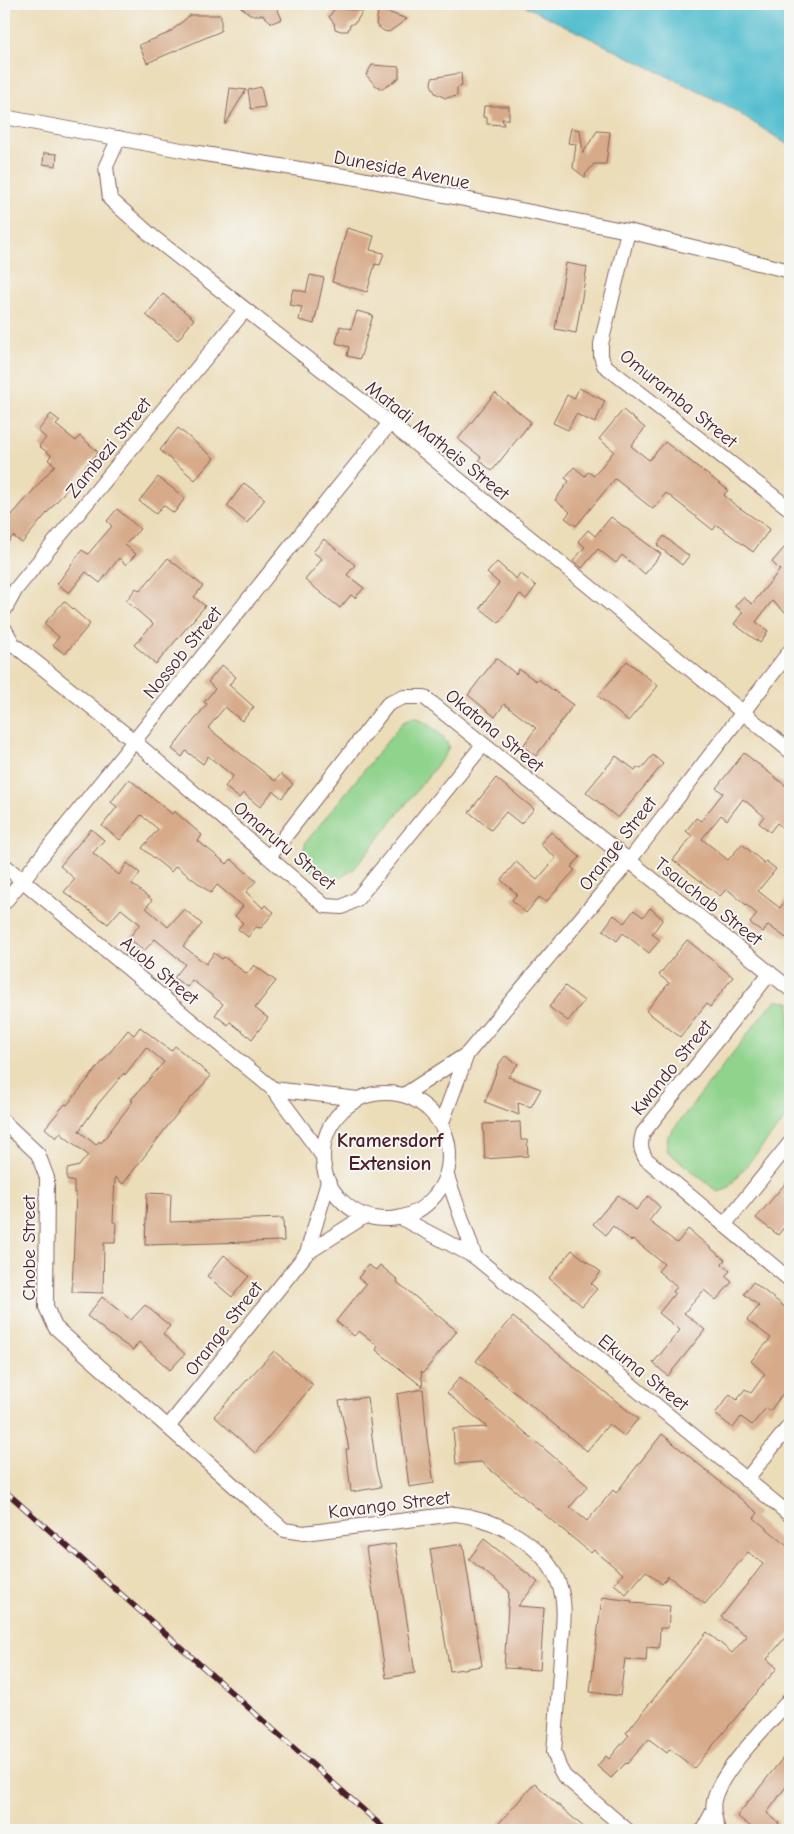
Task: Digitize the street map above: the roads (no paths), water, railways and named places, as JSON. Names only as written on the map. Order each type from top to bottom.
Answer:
[{"type":"street","name":"Duneside Avenue","points":[[4,117],[357,178],[628,231],[790,271]]},
{"type":"street","name":"Matadi Matheis Street","points":[[119,138],[106,166],[110,199],[153,237],[390,423],[790,751]]},
{"type":"street","name":"Omuramba Street","points":[[628,231],[600,344],[604,365],[790,509]]},
{"type":"street","name":"Zambezi Street","points":[[4,611],[16,589],[245,310]]},
{"type":"street","name":"Nossob Street","points":[[4,903],[390,423]]},
{"type":"street","points":[[4,628],[13,644],[134,741]]},
{"type":"street","name":"Orange Street","points":[[404,1095],[467,1054],[629,860],[741,712],[790,651]]},
{"type":"street","name":"Okatana Street","points":[[269,857],[388,704],[404,697],[424,698],[629,860]]},
{"type":"street","name":"Omaruru Street","points":[[134,741],[325,906],[342,907],[357,899],[483,745]]},
{"type":"street","name":"Tsauchab Street","points":[[629,860],[790,989]]},
{"type":"street","name":"Auob Street","points":[[4,865],[273,1089],[322,1154]]},
{"type":"street","name":"Kwando Street","points":[[770,973],[643,1133],[640,1142],[641,1150],[646,1159],[790,1280]]},
{"type":"street","name":"Orange Street","points":[[441,1124],[467,1054]]},
{"type":"street","points":[[273,1089],[358,1099]]},
{"type":"street","points":[[373,1094],[404,1095],[418,1102],[431,1112],[441,1124],[448,1141],[450,1158],[447,1176],[437,1195],[421,1210],[401,1218],[383,1220],[365,1216],[343,1202],[328,1182],[322,1154],[325,1137],[332,1122],[344,1109],[358,1099],[373,1094]]},
{"type":"street","name":"Chobe Street","points":[[4,1122],[38,1154],[47,1178],[46,1307],[50,1319],[55,1327],[168,1427]]},
{"type":"street","points":[[724,1225],[790,1143]]},
{"type":"street","points":[[447,1176],[475,1257]]},
{"type":"street","name":"Orange Street","points":[[307,1253],[328,1182]]},
{"type":"street","name":"Orange Street","points":[[168,1427],[307,1253],[365,1216]]},
{"type":"street","name":"Ekuma Street","points":[[401,1218],[475,1257],[790,1515]]},
{"type":"street","points":[[746,1480],[790,1425]]},
{"type":"street","name":"Kavango Street","points":[[168,1427],[284,1530],[294,1534],[455,1514],[474,1516],[491,1522],[528,1545],[554,1574],[560,1586],[563,1617],[554,1751],[558,1767],[564,1776],[627,1830]]},
{"type":"street","points":[[703,1830],[713,1811],[718,1790],[726,1775],[790,1699]]},
{"type":"street","points":[[713,1811],[718,1830]]},
{"type":"water","points":[[521,4],[790,4],[790,146],[726,105]]},
{"type":"railway","points":[[4,1490],[386,1830]]},
{"type":"district","name":"Kramersdorf Extension","points":[[390,1152]]}]
